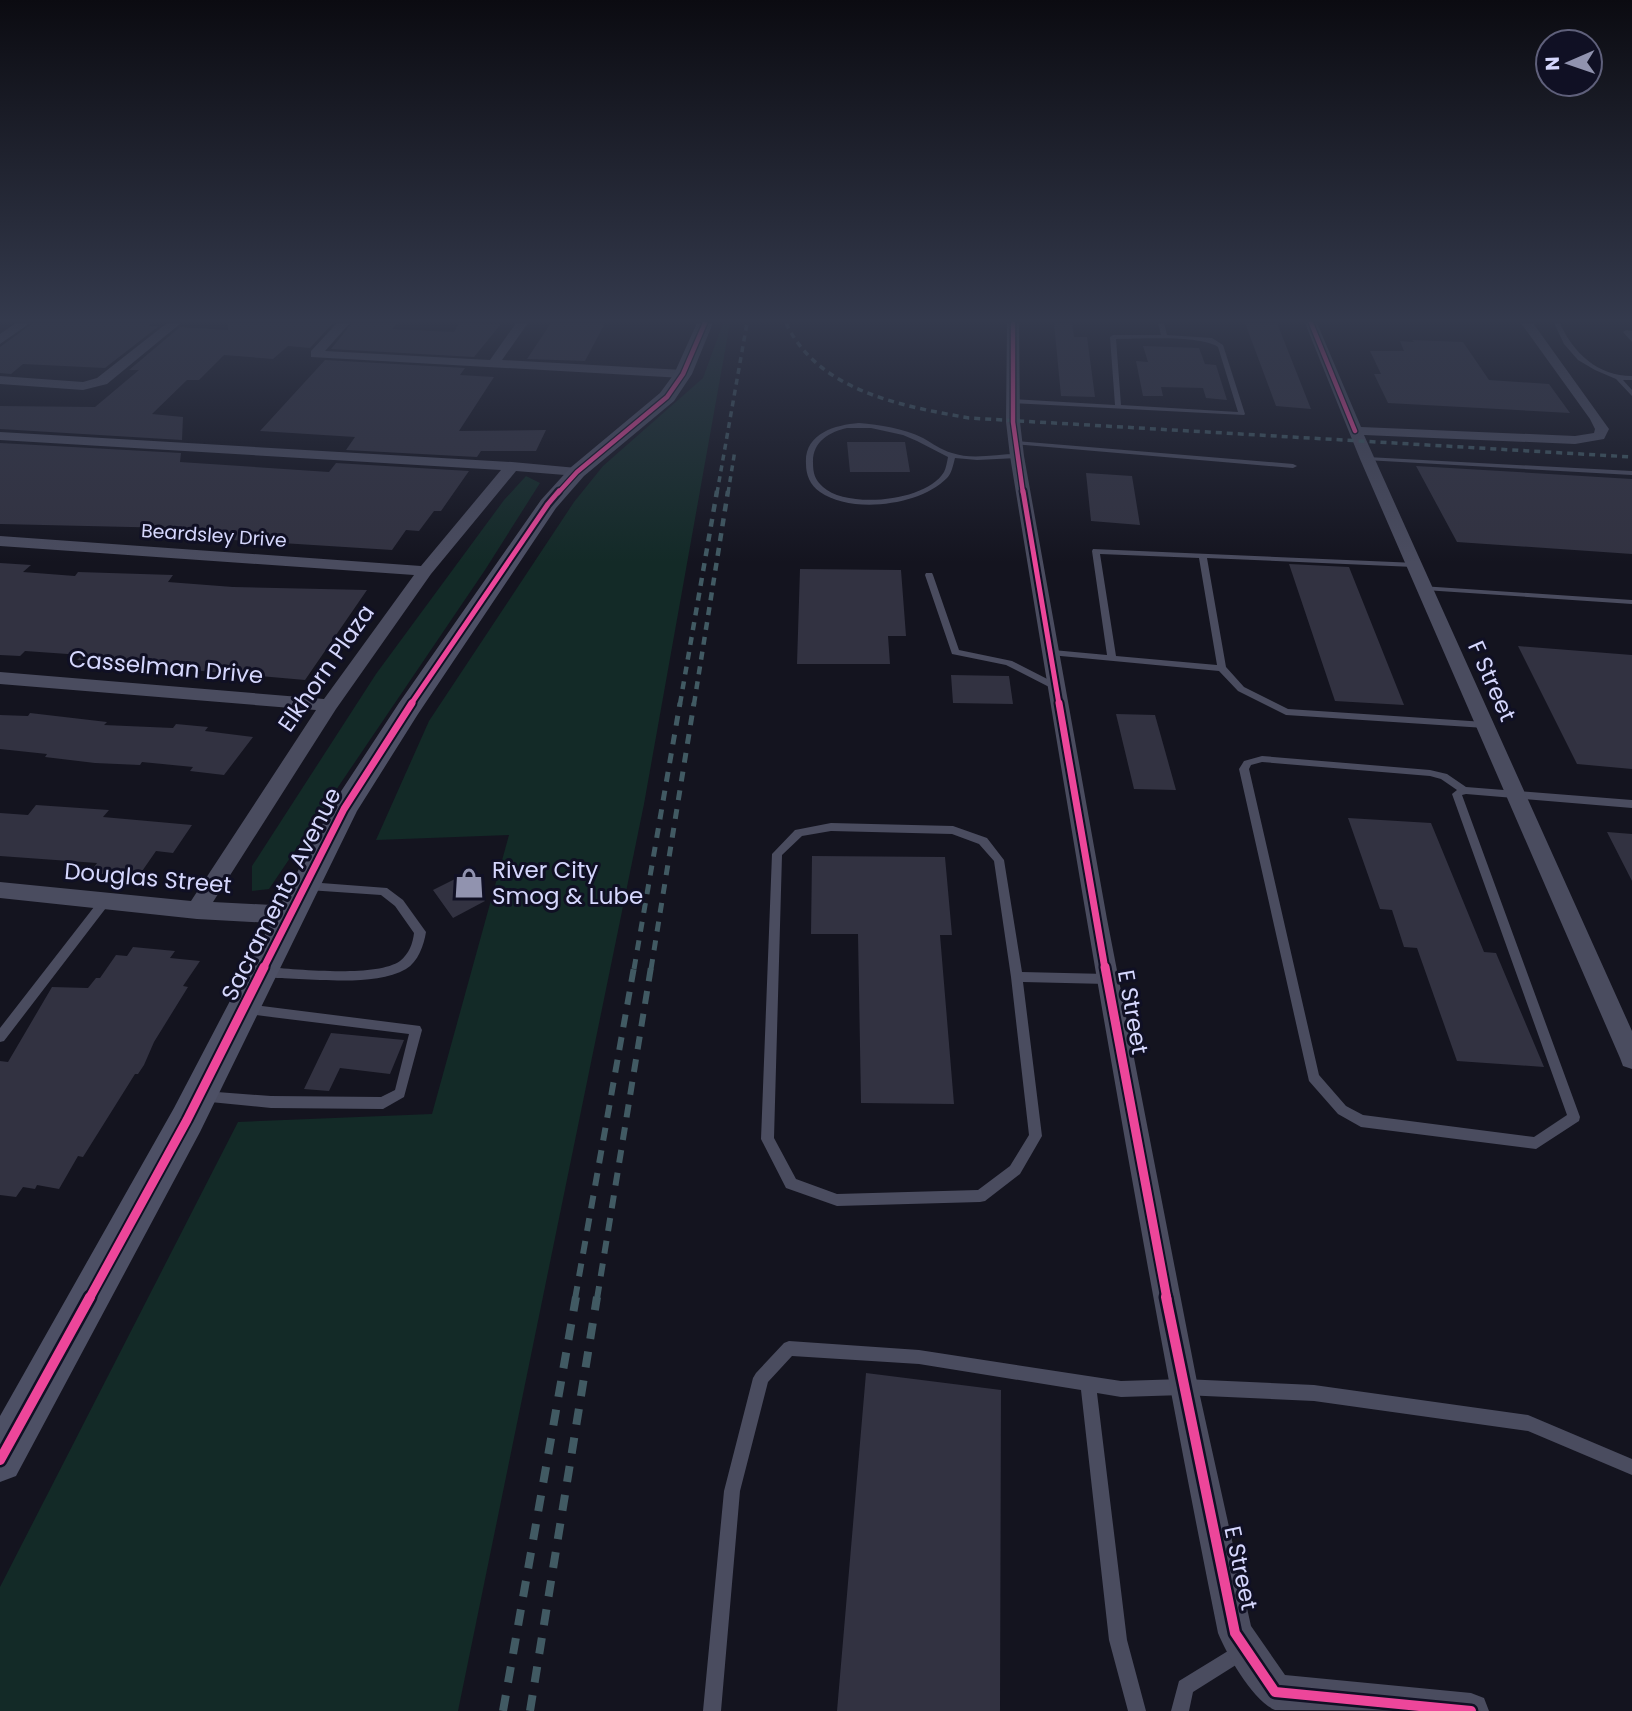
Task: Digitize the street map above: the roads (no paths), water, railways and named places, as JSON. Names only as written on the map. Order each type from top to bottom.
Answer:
[{"type":"main road","name":"Sacramento Avenue","points":[[0,1460],[200,1097],[344,809],[513,552],[548,504],[577,472],[660,403]]},
{"type":"street","name":"E Street","points":[[1013,403],[1016,450],[1107,979],[1183,1387],[1235,1633],[1275,1692],[1471,1711]]},
{"type":"street","name":"F Street","points":[[1344,403],[1632,1058]]},
{"type":"street","points":[[1355,431],[1575,440],[1599,436],[1602,429],[1585,403]]},
{"type":"street","points":[[0,436],[577,472]]},
{"type":"street","name":"Elkhorn Plaza","points":[[197,910],[329,705],[425,571],[512,466]]},
{"type":"street","name":"Beardsley Drive","points":[[0,541],[425,571]]},
{"type":"street","name":"Casselman Drive","points":[[0,678],[329,705]]},
{"type":"street","name":"Douglas Street","points":[[0,890],[197,910],[291,915]]},
{"type":"lane","points":[[1045,403],[1242,414],[1239,403]]},
{"type":"lane","points":[[1118,403],[1118,407]]},
{"type":"lane","points":[[952,456],[946,475],[928,489],[904,500],[873,503],[842,499],[821,489],[810,477],[807,463],[810,450],[817,439],[829,431],[847,426],[865,426],[915,437],[952,456],[1016,450],[1293,466]]},
{"type":"lane","points":[[1367,459],[1632,473]]},
{"type":"lane","points":[[1112,658],[1096,551],[1414,565]]},
{"type":"lane","points":[[1203,556],[1222,668],[1241,689],[1286,712],[1485,725]]},
{"type":"lane","points":[[929,575],[955,652],[1009,663],[1058,688]]},
{"type":"lane","points":[[1424,589],[1632,602]]},
{"type":"lane","points":[[1053,653],[1222,668]]},
{"type":"lane","points":[[1464,790],[1457,794],[1574,1117],[1536,1143],[1361,1121],[1342,1110],[1326,1095],[1313,1077],[1244,769],[1247,763],[1262,759],[1430,773],[1444,776],[1464,790],[1632,804]]},
{"type":"lane","points":[[831,827],[953,830],[982,841],[999,860],[1017,976],[1036,1136],[1015,1170],[980,1196],[837,1199],[791,1184],[767,1139],[777,854],[799,833],[831,827]]},
{"type":"lane","points":[[262,972],[373,974],[402,966],[419,946],[420,932],[399,902],[383,891],[306,886]]},
{"type":"lane","points":[[0,1037],[105,901]]},
{"type":"lane","points":[[1017,976],[1107,979]]},
{"type":"lane","points":[[200,1097],[271,1102],[383,1103],[400,1093],[416,1030],[244,1009]]},
{"type":"lane","points":[[712,1711],[733,1491],[761,1378],[789,1348],[919,1357],[1121,1389],[1183,1387],[1314,1393],[1528,1423],[1632,1466]]},
{"type":"lane","points":[[1088,1384],[1118,1640],[1137,1711]]},
{"type":"lane","points":[[1180,1711],[1185,1687],[1247,1649]]},
{"type":"railway","points":[[717,493],[733,403]]},
{"type":"railway","points":[[897,403],[969,418],[1632,457]]},
{"type":"railway","points":[[728,493],[735,450]]},
{"type":"railway","points":[[680,704],[717,491]]},
{"type":"railway","points":[[694,704],[728,491]]},
{"type":"railway","points":[[634,969],[680,703]]},
{"type":"railway","points":[[651,969],[694,703]]},
{"type":"railway","points":[[575,1299],[634,967]]},
{"type":"railway","points":[[597,1299],[651,967]]},
{"type":"railway","points":[[503,1711],[576,1297]]},
{"type":"railway","points":[[530,1711],[597,1297]]},
{"type":"place","name":"River City Smog & Lube","points":[[469,883]]}]
